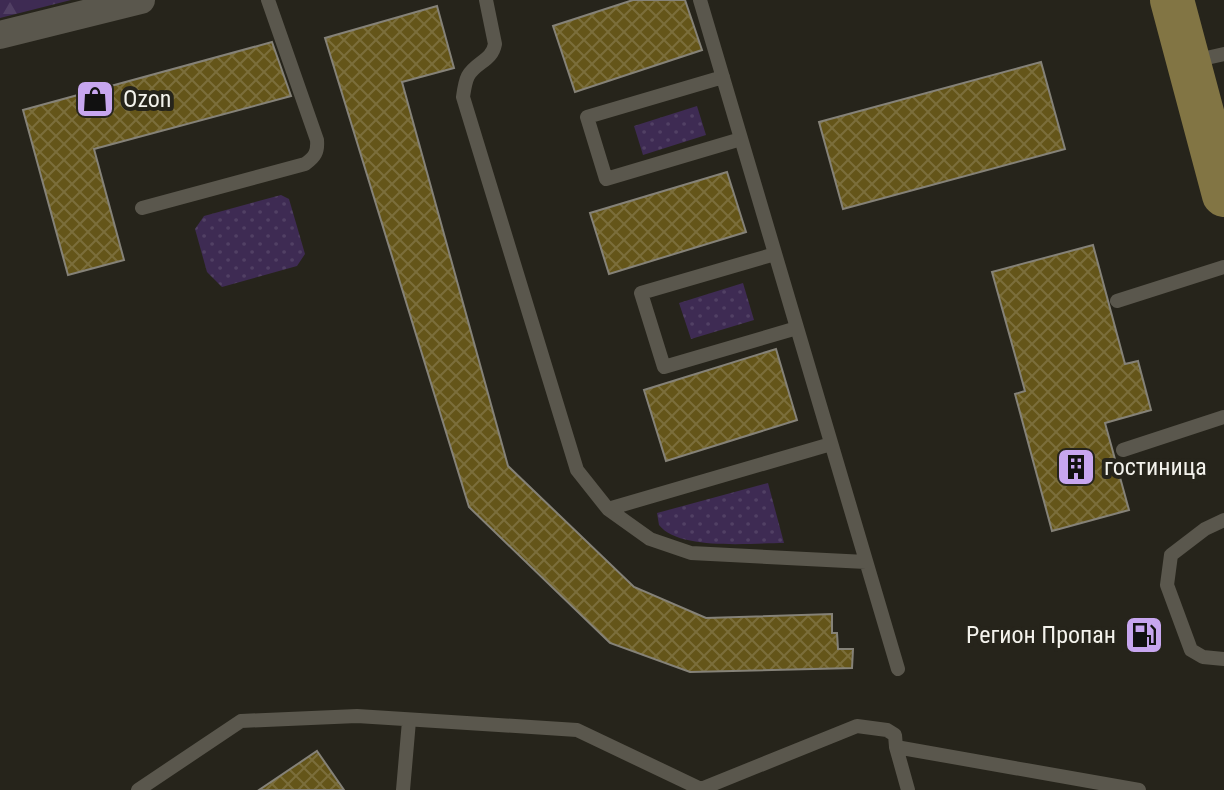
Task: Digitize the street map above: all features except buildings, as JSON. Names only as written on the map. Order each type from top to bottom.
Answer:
[{"type":"main road","points":[[1172,0],[1206,58],[1221,170]]},
{"type":"street","points":[[0,35],[141,0]]},
{"type":"lane","points":[[142,208],[305,164],[313,159],[318,150],[317,140],[268,0]]},
{"type":"lane","points":[[486,0],[494,51],[466,79],[463,97],[577,470],[608,509],[650,539],[691,553],[866,562]]},
{"type":"lane","points":[[700,0],[898,669]]},
{"type":"lane","points":[[723,77],[587,117],[606,179],[741,139]]},
{"type":"lane","points":[[775,254],[641,293],[664,367],[797,328]]},
{"type":"lane","points":[[1117,301],[1224,267]]},
{"type":"lane","points":[[1123,450],[1224,417]]},
{"type":"lane","points":[[608,509],[831,444]]},
{"type":"lane","points":[[1224,520],[1205,529],[1171,555],[1167,585],[1191,650],[1203,657],[1224,659]]},
{"type":"lane","points":[[138,790],[241,721],[357,716],[577,730],[701,790],[857,726],[887,730],[895,735],[908,790]]},
{"type":"lane","points":[[403,790],[409,721]]},
{"type":"lane","points":[[896,747],[1139,790]]},
{"type":"green space","points":[[0,0],[71,0],[0,18]]},
{"type":"green space","points":[[697,106],[706,135],[643,155],[634,126]]},
{"type":"green space","points":[[281,195],[289,199],[305,254],[297,266],[222,287],[207,272],[195,229],[204,216]]},
{"type":"green space","points":[[743,283],[754,320],[691,339],[679,303]]},
{"type":"green space","points":[[768,483],[784,543],[699,542],[683,539],[659,525],[657,513]]},
{"type":"place","name":"Ozon","points":[[95,99]]},
{"type":"place","name":"гостиница","points":[[1076,467]]},
{"type":"place","name":"Регион Пропан","points":[[1144,635]]}]
